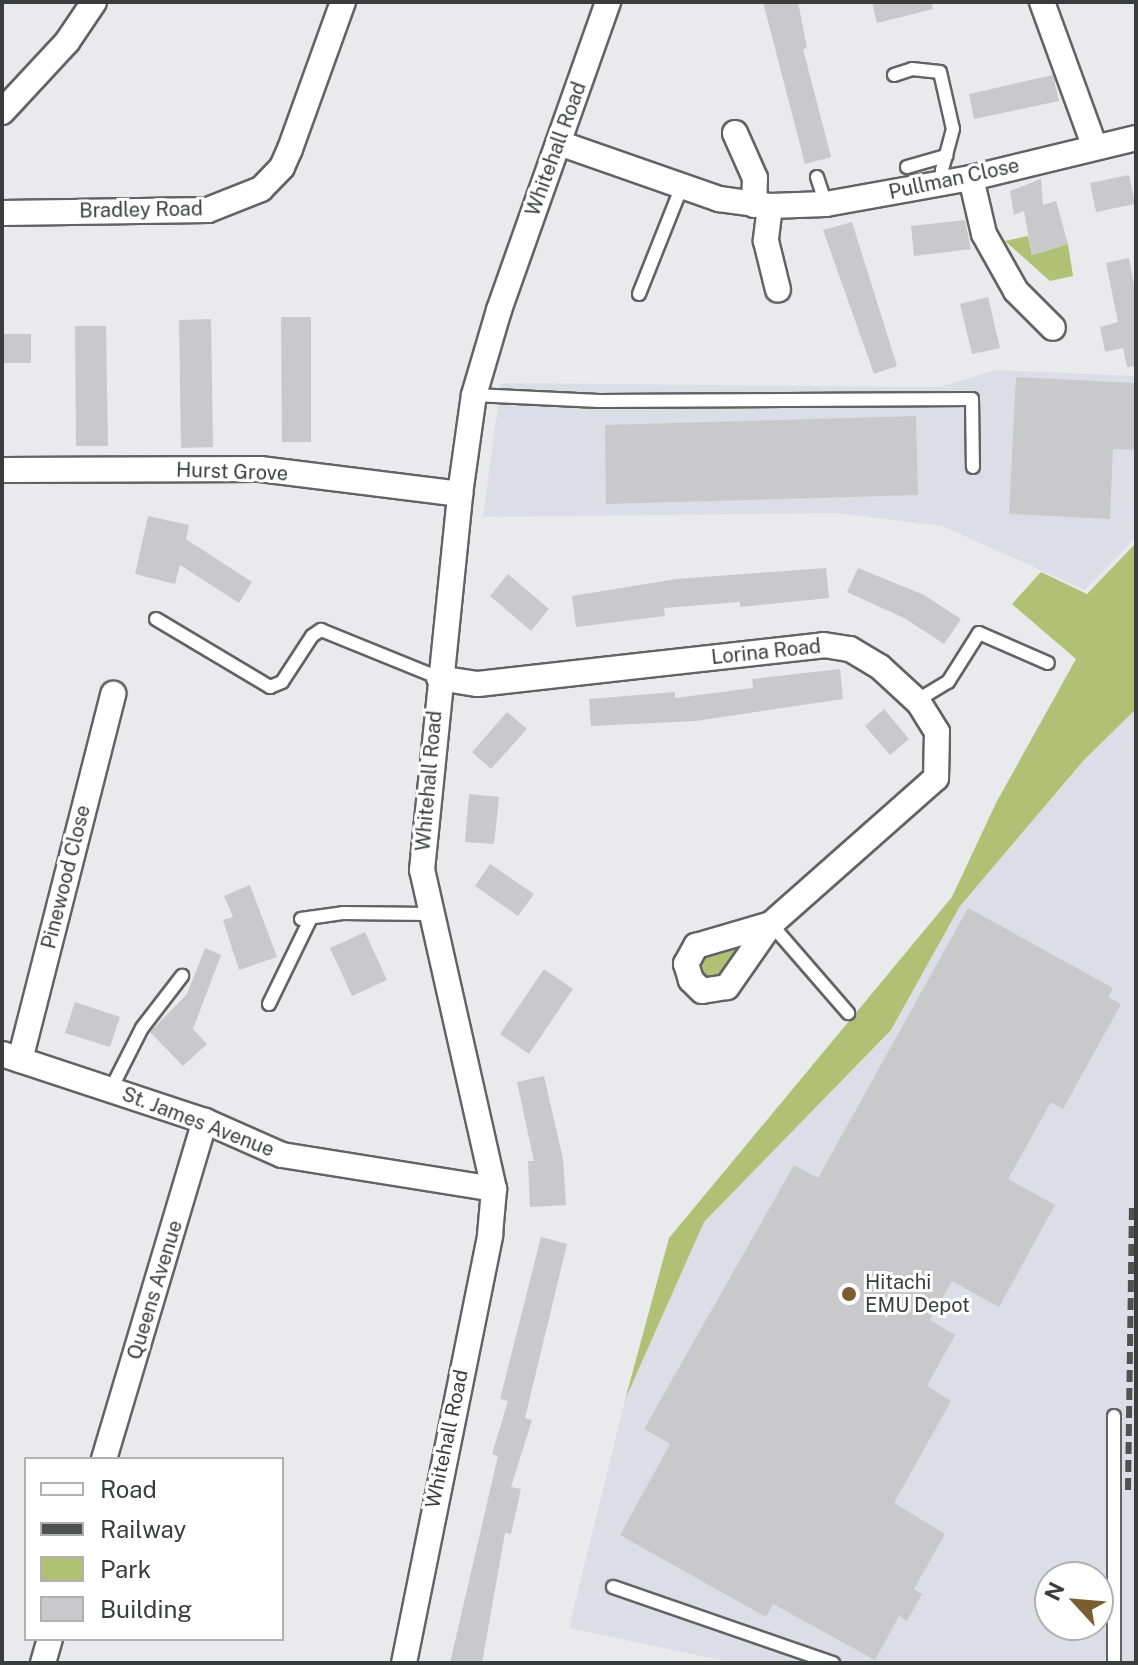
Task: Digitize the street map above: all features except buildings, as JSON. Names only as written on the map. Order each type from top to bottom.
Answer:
[{"type":"street","points":[[2,112],[67,42],[94,2]]},
{"type":"street","name":"Bradley Road","points":[[2,213],[208,210],[261,189],[282,167],[290,149],[343,2]]},
{"type":"street","name":"Whitehall Road","points":[[404,1663],[490,1235],[494,1189],[428,914],[423,819],[460,494],[474,395],[608,2]]},
{"type":"street","points":[[1042,2],[1094,145]]},
{"type":"street","points":[[735,133],[755,178],[778,290]]},
{"type":"street","name":"Pullman Close","points":[[559,143],[682,186],[762,205],[826,204],[971,178],[1094,145],[1136,138]]},
{"type":"street","points":[[971,178],[984,234],[1016,291],[1053,328]]},
{"type":"street","name":"Hurst Grove","points":[[2,470],[260,469],[460,494]]},
{"type":"street","name":"Lorina Road","points":[[439,678],[478,684],[824,645],[850,649],[880,667],[916,701],[937,732],[936,778],[771,924]]},
{"type":"street","name":"Pinewood Close","points":[[11,1057],[113,694]]},
{"type":"street","name":"St. James Avenue","points":[[11,1057],[205,1121],[282,1155],[494,1189]]},
{"type":"street","name":"Queens Avenue","points":[[105,1457],[205,1121]]},
{"type":"street","points":[[43,1663],[49,1641]]},
{"type":"lane","points":[[894,75],[912,69],[940,72],[953,129],[946,156],[945,182]]},
{"type":"lane","points":[[907,167],[946,156]]},
{"type":"lane","points":[[817,177],[826,204]]},
{"type":"lane","points":[[639,294],[682,186]]},
{"type":"lane","points":[[474,395],[599,401],[972,399],[973,467]]},
{"type":"lane","points":[[156,619],[270,687],[282,682],[312,636],[321,630],[439,678]]},
{"type":"lane","points":[[916,701],[948,682],[979,633],[1048,663]]},
{"type":"lane","points":[[269,1004],[306,918],[428,914]]},
{"type":"lane","points":[[771,924],[848,1013]]},
{"type":"lane","points":[[111,1089],[142,1028],[182,976]]},
{"type":"lane","points":[[1114,1416],[1114,1663]]},
{"type":"lane","points":[[613,1587],[833,1663]]},
{"type":"shaded area","points":[[996,370],[1136,376],[1136,537],[1085,590],[942,526],[836,513],[483,517],[501,383],[939,387]]},
{"type":"shaded area","points":[[1136,709],[1136,1663],[734,1663],[569,1628],[625,1400],[704,1222],[891,1030],[960,906],[1084,760]]},
{"type":"green space","points":[[1028,236],[1032,255],[1068,244],[1073,276],[1050,281],[1005,241]]},
{"type":"green space","points":[[1136,543],[1136,709],[1084,760],[960,906],[891,1030],[704,1222],[625,1400],[669,1238],[952,897],[996,803],[1076,659],[1012,604],[1041,572],[1087,594]]},
{"type":"green space","points":[[756,935],[732,974],[705,984],[696,958]]},
{"type":"railway","points":[[1128,1490],[1132,1202]]},
{"type":"place","name":"Hitachi EMU Depot","points":[[849,1294]]}]
